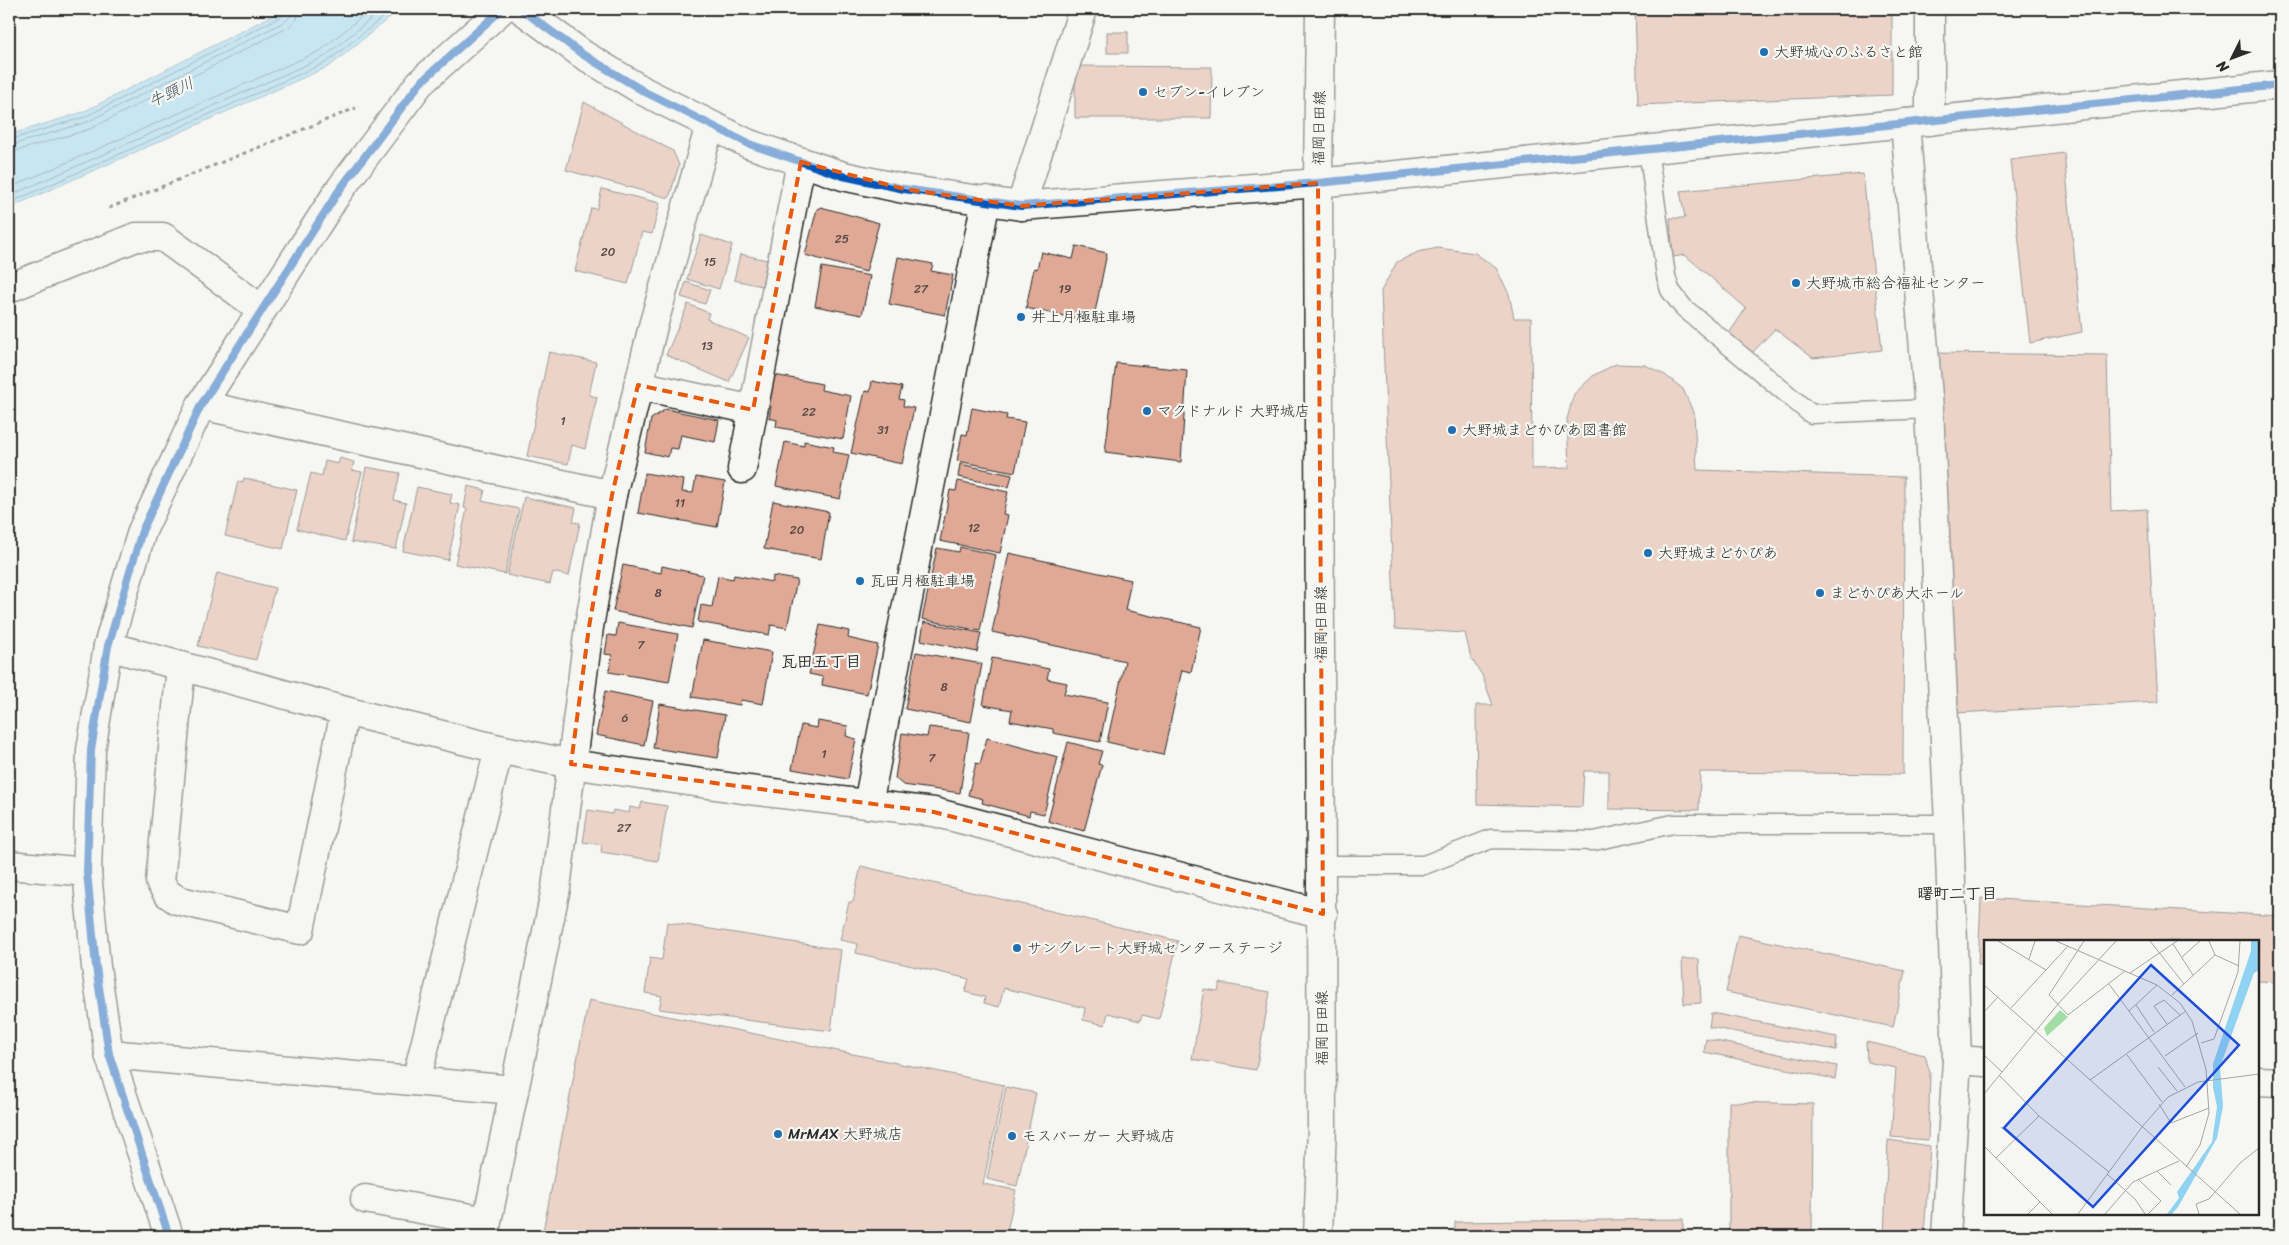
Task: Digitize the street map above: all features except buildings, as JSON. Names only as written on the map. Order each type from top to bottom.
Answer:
[{"type":"street","points":[[169,1236],[109,1054],[96,967],[87,872],[91,750],[108,646],[142,531],[201,404],[338,192],[420,83],[502,9]]},
{"type":"street","points":[[521,9],[590,59],[645,92],[749,144],[843,176],[904,189],[1021,206],[1318,183],[2280,85]]},
{"type":"street","points":[[1021,206],[1083,9]]},
{"type":"street","name":"福岡日田線","points":[[1318,1236],[1322,1126],[1318,183],[1320,9]]},
{"type":"street","points":[[1930,9],[1917,122],[1950,824],[1957,1060],[1946,1236]]},
{"type":"street","points":[[365,1199],[486,1229],[556,888],[589,627],[612,495],[638,385],[710,125]]},
{"type":"street","points":[[742,469],[801,162]]},
{"type":"street","points":[[868,804],[986,200]]},
{"type":"street","points":[[9,288],[136,238],[163,237],[261,309]]},
{"type":"street","points":[[638,385],[753,410]]},
{"type":"street","points":[[201,404],[612,495]]},
{"type":"street","points":[[108,646],[345,711],[499,749],[571,764],[749,790],[934,812],[1322,914]]},
{"type":"street","points":[[181,666],[160,882],[167,893],[177,900],[300,930],[345,711]]},
{"type":"street","points":[[416,1081],[499,749]]},
{"type":"street","points":[[9,865],[87,872]]},
{"type":"street","points":[[109,1054],[514,1090]]},
{"type":"street","points":[[1957,1060],[1984,1062]]},
{"type":"street","points":[[2259,1081],[2280,1082]]},
{"type":"lane","points":[[1648,149],[1666,276],[1670,290],[1683,307],[1811,414],[1929,408]]},
{"type":"lane","points":[[1322,865],[1424,865],[1491,839],[1594,841],[1673,824],[1950,824]]},
{"type":"path","points":[[100,212],[365,105]]},
{"type":"highlighted area","points":[[801,162],[904,189],[1021,206],[1318,183],[1323,914],[934,812],[571,764],[589,627],[612,495],[638,385],[753,410]]},
{"type":"water","name":"牛頸川","points":[[285,9],[400,9],[330,66],[9,208],[9,135],[83,112]]},
{"type":"cycle path","points":[[169,1236],[109,1054],[96,967],[87,872],[91,750],[108,646],[142,531],[201,405],[338,192],[420,83],[502,9]]},
{"type":"cycle path","points":[[521,9],[582,54],[645,92],[749,144],[843,176],[904,189],[1021,206],[1318,183],[2280,85]]},
{"type":"place","name":"大野城心のふるさと館","points":[[1764,52]]},
{"type":"place","name":"セブン-イレブン","points":[[1143,92]]},
{"type":"place","name":"大野城市総合福祉センター","points":[[1796,283]]},
{"type":"place","name":"井上月極駐車場","points":[[1021,317]]},
{"type":"place","name":"マクドナルド 大野城店","points":[[1147,411]]},
{"type":"place","name":"大野城まどかぴあ図書館","points":[[1452,430]]},
{"type":"place","name":"大野城まどかぴあ","points":[[1648,553]]},
{"type":"place","name":"瓦田月極駐車場","points":[[860,581]]},
{"type":"place","name":"まどかぴあ大ホール","points":[[1820,593]]},
{"type":"place","name":"サングレート大野城センターステージ","points":[[1017,948]]},
{"type":"place","name":"MrMAX 大野城店","points":[[778,1134]]},
{"type":"place","name":"モスバーガー 大野城店","points":[[1012,1136]]},
{"type":"district","name":"瓦田五丁目","points":[[821,661]]},
{"type":"district","name":"曙町二丁目","points":[[1957,893]]}]
